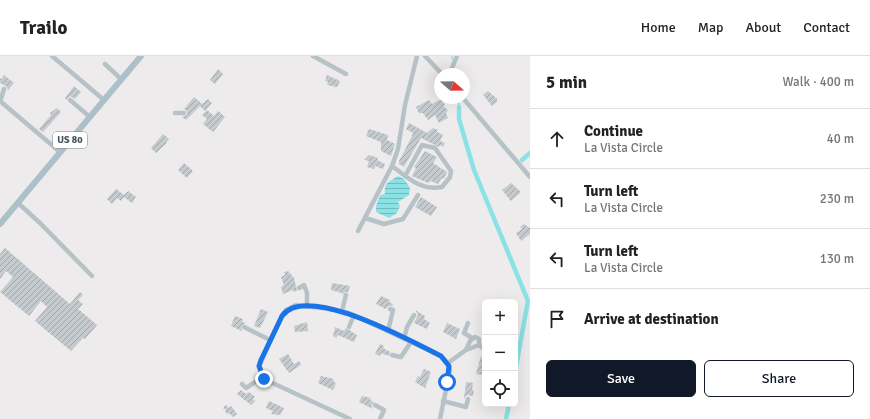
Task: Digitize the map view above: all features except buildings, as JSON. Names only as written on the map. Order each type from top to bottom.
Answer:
[{"type":"main road","name":"US 80","points":[[0,224],[141,56]]},
{"type":"street","points":[[52,56],[104,100]]},
{"type":"street","points":[[314,56],[346,74]]},
{"type":"street","points":[[358,230],[392,166],[398,149],[405,104],[417,56]]},
{"type":"street","points":[[426,56],[437,68]]},
{"type":"street","points":[[452,68],[457,56]]},
{"type":"street","points":[[105,64],[121,79]]},
{"type":"street","points":[[4,89],[0,102],[60,152]]},
{"type":"street","points":[[70,100],[90,117]]},
{"type":"street","points":[[468,104],[530,177]]},
{"type":"street","points":[[175,113],[184,113]]},
{"type":"street","points":[[392,166],[405,176],[420,186],[432,189],[442,187],[450,177],[452,171],[435,148],[422,145],[405,176]]},
{"type":"street","points":[[365,218],[384,224],[403,219],[418,194]]},
{"type":"street","points":[[18,203],[92,276]]},
{"type":"street","points":[[299,288],[304,286],[307,293],[307,306]]},
{"type":"street","points":[[342,311],[346,295]]},
{"type":"street","points":[[350,419],[277,386],[263,377],[259,366],[270,340],[286,310],[296,306],[307,306],[342,311],[354,315],[441,356],[448,363],[450,370],[440,419]]},
{"type":"street","points":[[388,331],[393,310],[390,309]]},
{"type":"street","points":[[349,327],[354,315]]},
{"type":"street","points":[[404,339],[414,315]]},
{"type":"street","points":[[468,323],[462,332],[472,338],[477,338],[482,346]]},
{"type":"street","points":[[244,327],[270,340]]},
{"type":"street","points":[[466,350],[472,338]]},
{"type":"street","points":[[448,363],[482,341]]},
{"type":"street","points":[[392,355],[401,357],[411,342]]},
{"type":"street","points":[[242,384],[244,390],[263,377]]},
{"type":"street","points":[[444,401],[466,407],[468,399]]},
{"type":"street","points":[[375,405],[384,410],[380,419]]},
{"type":"water","points":[[398,176],[404,179],[410,188],[409,195],[398,202],[400,206],[397,213],[389,218],[376,212],[376,206],[380,195],[385,194],[386,185]]},
{"type":"waterway","points":[[459,107],[459,119],[474,170],[528,301],[515,371]]},
{"type":"waterway","points":[[522,160],[530,153]]},
{"type":"waterway","points":[[506,419],[508,407]]},
{"type":"route","points":[[264,379],[259,366],[261,360],[282,316],[286,310],[296,306],[331,309],[350,313],[441,356],[448,363],[450,370],[447,382]]}]
